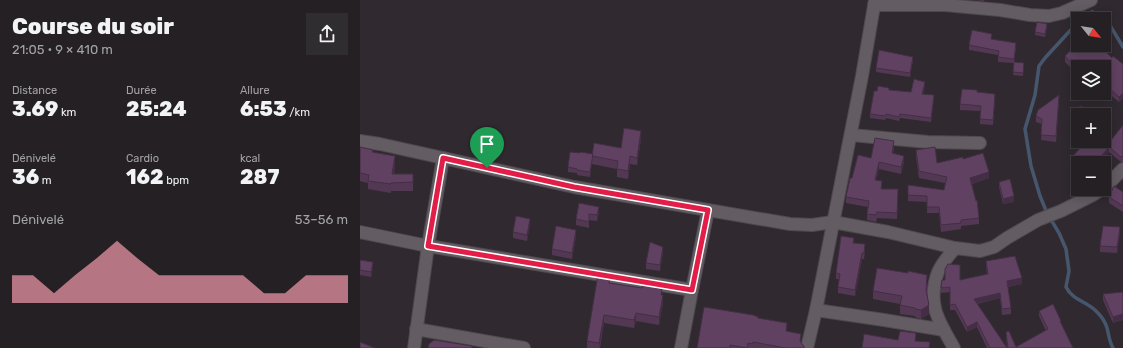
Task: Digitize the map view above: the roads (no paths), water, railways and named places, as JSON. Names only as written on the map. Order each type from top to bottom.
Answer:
[{"type":"street","points":[[807,348],[816,310],[862,76],[874,2],[945,5],[1049,16],[1062,13],[1091,0]]},
{"type":"street","points":[[850,135],[928,142],[980,143]]},
{"type":"street","points":[[360,141],[380,144],[574,187],[790,224],[812,225],[833,222],[888,232],[955,248],[980,251],[994,247],[1038,220],[1061,211],[1091,196]]},
{"type":"street","points":[[414,348],[428,246],[443,158]]},
{"type":"street","points":[[1111,181],[1123,168]]},
{"type":"street","points":[[681,348],[708,210]]},
{"type":"street","points":[[360,232],[428,246],[692,290]]},
{"type":"street","points":[[954,348],[935,309],[934,297],[936,280],[940,269],[955,248]]},
{"type":"street","points":[[816,310],[944,330]]},
{"type":"street","points":[[416,329],[524,348]]},
{"type":"waterway","points":[[1111,27],[1123,47]]},
{"type":"waterway","points":[[1071,30],[1039,66],[1035,95],[1025,129],[1031,166],[1040,196],[1047,213],[1059,233],[1066,249],[1069,271],[1066,287],[1072,295],[1089,305],[1102,317],[1113,348]]}]
